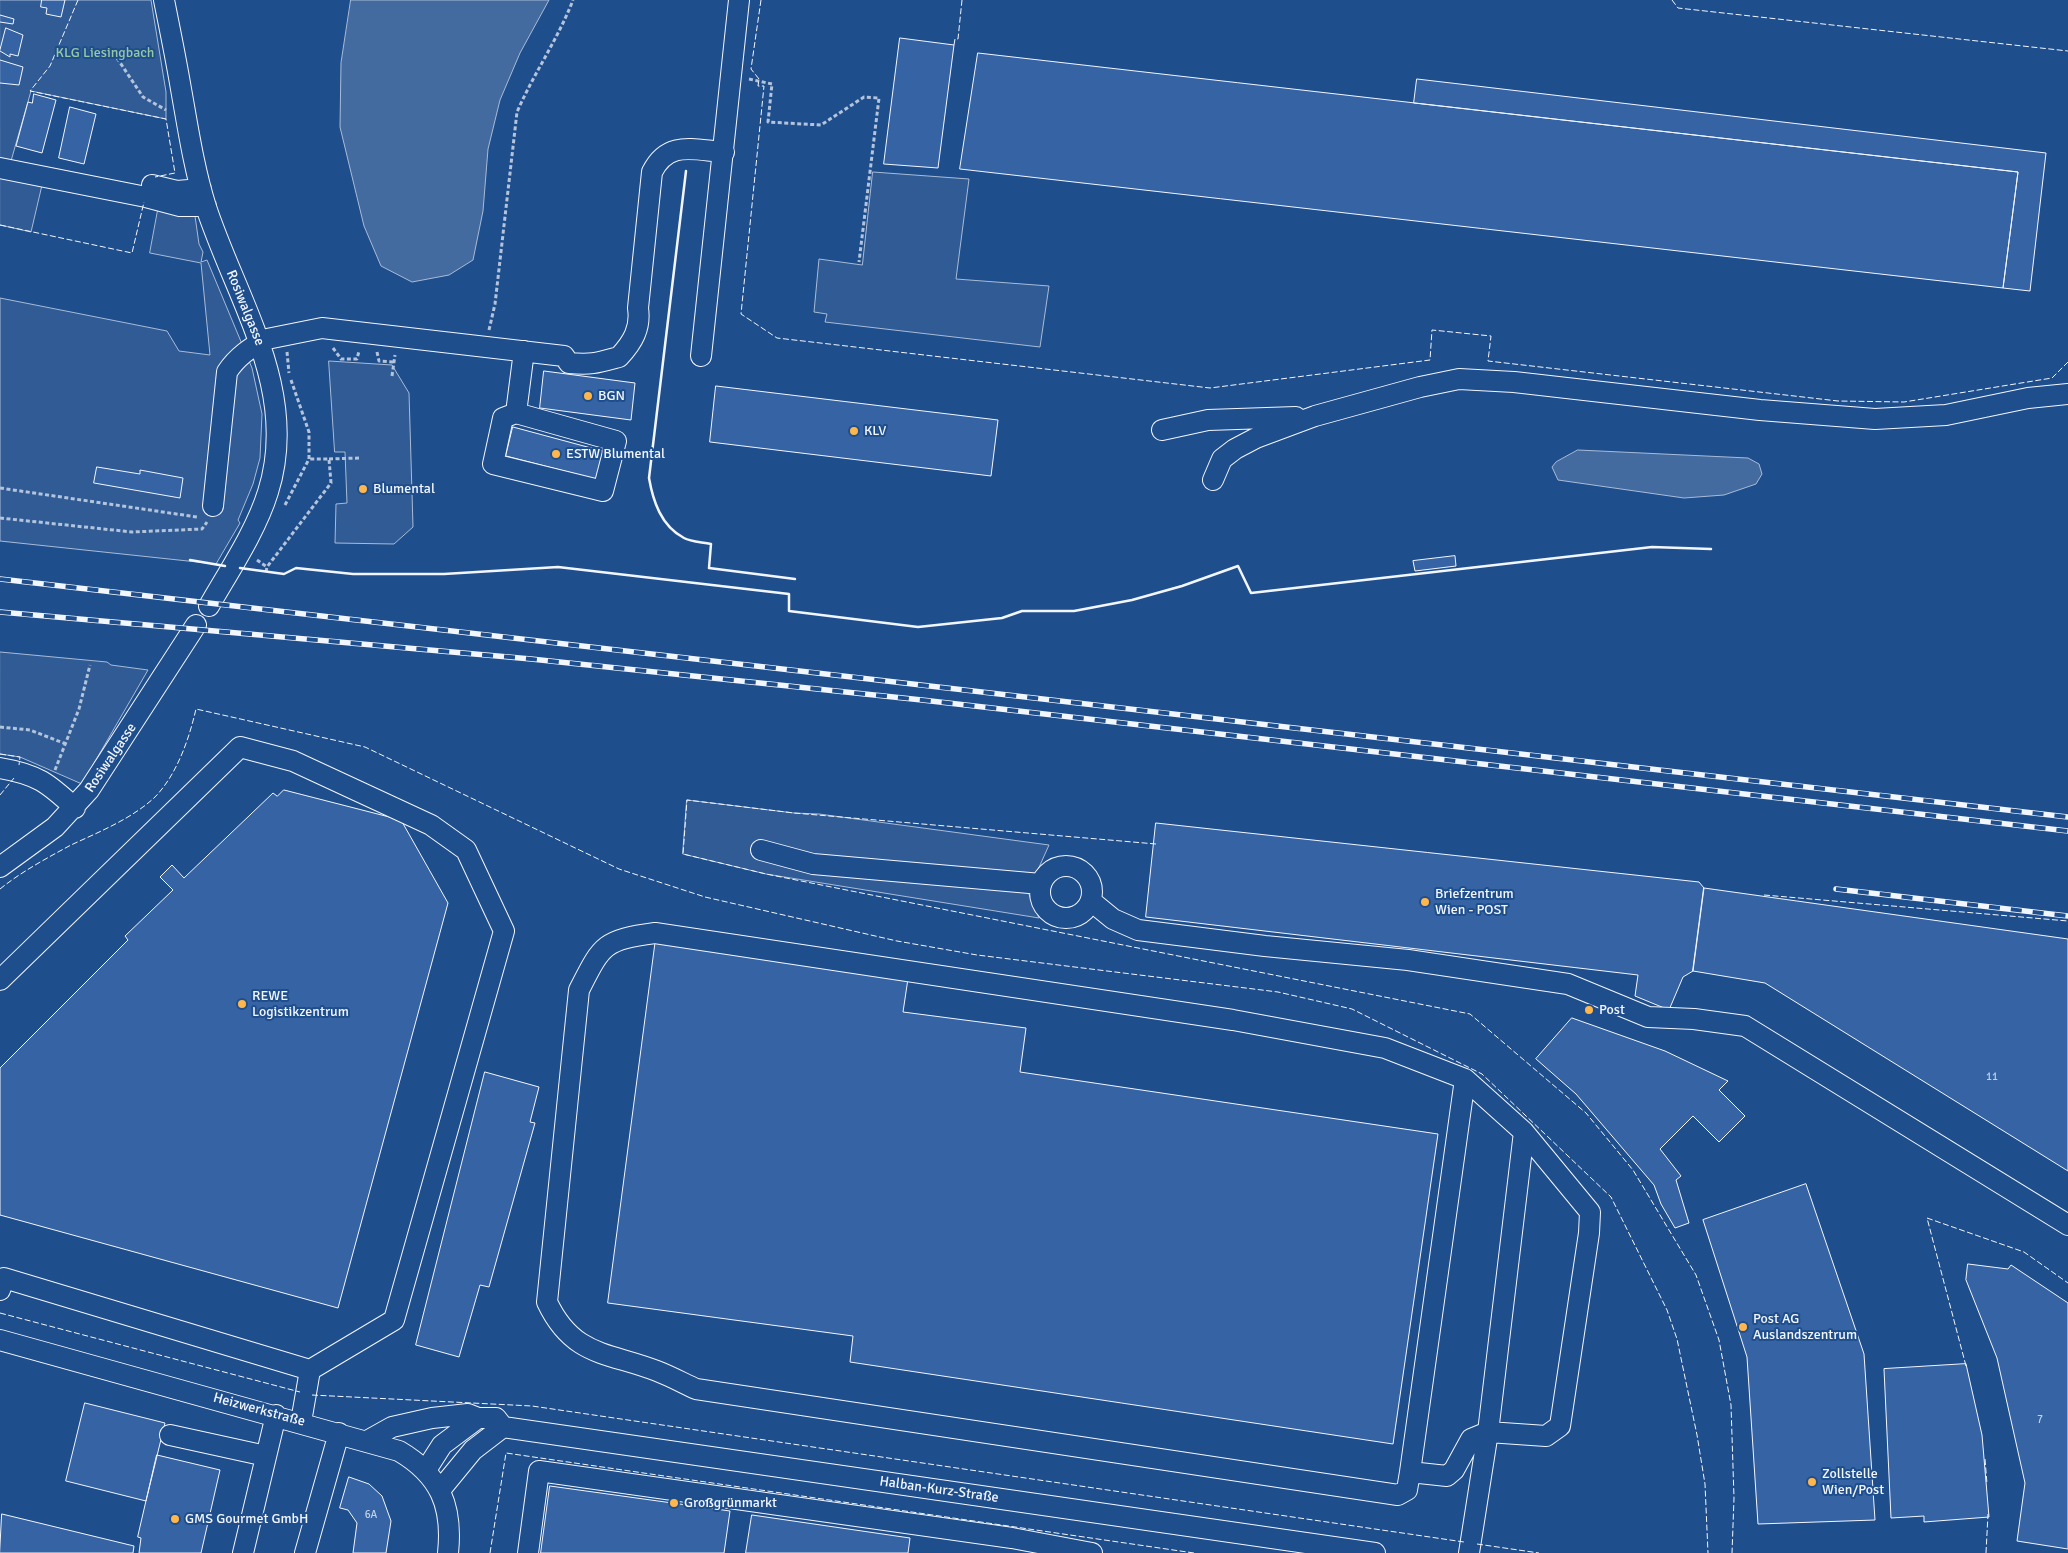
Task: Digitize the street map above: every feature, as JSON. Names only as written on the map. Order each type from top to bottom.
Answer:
[{"type":"street","name":"Rosiwalgasse","points":[[164,0],[204,197],[259,343],[275,394],[278,419],[278,436],[268,494],[234,566],[209,606]]},
{"type":"street","points":[[701,356],[739,0]]},
{"type":"street","points":[[213,506],[227,372],[233,363],[259,343],[296,332],[322,328],[564,356],[571,351],[594,353],[602,360],[619,357],[631,340],[632,317],[638,308],[652,172],[659,159],[666,153],[674,150],[724,152]]},
{"type":"street","points":[[0,154],[204,197]]},
{"type":"street","points":[[0,168],[146,197],[180,206],[204,197]]},
{"type":"street","points":[[516,413],[524,351]]},
{"type":"street","points":[[1213,480],[1222,459],[1235,449],[1256,438],[1315,416],[1420,387],[1459,379],[1514,382],[1760,410],[1875,419],[1946,416],[2028,398],[2068,394]]},
{"type":"street","points":[[516,413],[616,441],[603,491],[493,464],[503,418],[516,413]]},
{"type":"street","points":[[1162,430],[1208,420],[1315,416]]},
{"type":"street","name":"Rosiwalgasse","points":[[0,867],[38,841],[75,808],[104,770],[196,625]]},
{"type":"street","points":[[0,980],[240,747],[293,761],[431,825],[466,850],[504,931],[394,1320],[310,1370],[4,1278],[0,1290]]},
{"type":"street","points":[[0,768],[19,771],[49,784],[75,808]]},
{"type":"street","points":[[761,850],[813,864],[1041,884]]},
{"type":"street","points":[[1066,866],[1074,868],[1087,877],[1092,893],[1091,901],[1086,909],[1071,918],[1054,915],[1042,902],[1041,884],[1051,871],[1066,866]]},
{"type":"street","points":[[1091,901],[1113,919],[1138,930],[1265,946],[1408,960],[1568,984],[1648,1018],[1694,1019],[1745,1026],[2068,1225]]},
{"type":"street","points":[[1410,1472],[1446,1476],[1454,1470],[1470,1439],[1488,1432],[1546,1436],[1560,1426],[1589,1233],[1590,1212],[1524,1132],[1465,1079],[1385,1048],[1233,1020],[655,933],[620,938],[598,954],[579,990],[547,1302],[556,1320],[576,1340],[594,1352],[656,1371],[696,1389],[1398,1495],[1407,1490],[1410,1472],[1465,1079]]},
{"type":"street","points":[[1469,1553],[1488,1432],[1524,1132]]},
{"type":"street","name":"Heizwerkstraße","points":[[0,1340],[399,1450],[426,1470],[440,1489],[450,1534],[448,1553]]},
{"type":"street","points":[[300,1422],[310,1370]]},
{"type":"street","name":"Halban-Kurz-Straße","points":[[366,1441],[392,1427],[407,1422],[468,1414],[478,1418],[496,1418],[503,1427],[1376,1553]]},
{"type":"street","points":[[243,1553],[276,1415]]},
{"type":"street","points":[[426,1470],[442,1445],[478,1418]]},
{"type":"street","points":[[440,1489],[473,1450],[503,1427]]},
{"type":"street","points":[[304,1553],[339,1433]]},
{"type":"street","points":[[170,1436],[266,1456]]},
{"type":"street","points":[[528,1553],[539,1471],[1012,1538],[1044,1550],[1092,1553]]},
{"type":"path","points":[[486,348],[495,304],[517,112],[528,86],[558,34],[573,0]]},
{"type":"path","points":[[117,58],[143,97],[187,120]]},
{"type":"path","points":[[746,79],[772,84],[768,122],[821,126],[864,97],[878,98],[859,262]]},
{"type":"path","points":[[341,358],[357,359]]},
{"type":"path","points":[[379,361],[393,362]]},
{"type":"path","points":[[310,459],[360,458]]},
{"type":"path","points":[[254,558],[267,569],[331,483],[330,459]]},
{"type":"path","points":[[0,488],[209,519],[202,529],[132,532],[0,518]]},
{"type":"path","points":[[49,784],[79,709],[90,665]]},
{"type":"path","points":[[0,727],[30,730],[66,744]]},
{"type":"shaded area","name":"KLG Liesingbach","points":[[0,0],[151,0],[166,92],[166,119],[31,91],[11,161],[46,168],[31,232],[0,225]]},
{"type":"shaded area","points":[[351,0],[549,0],[520,53],[500,100],[488,149],[483,211],[473,260],[449,275],[412,282],[381,266],[364,226],[340,127],[341,63]]},
{"type":"shaded area","points":[[873,172],[969,179],[956,279],[1049,286],[1040,347],[825,322],[827,314],[814,312],[819,259],[862,265]]},
{"type":"shaded area","points":[[158,210],[195,216],[199,244],[203,252],[201,262],[207,260],[252,368],[262,414],[260,458],[253,484],[238,520],[240,523],[216,564],[0,541],[0,298],[167,331],[179,351],[210,355],[201,263],[150,253]]},
{"type":"shaded area","points":[[329,361],[392,365],[409,393],[413,527],[394,544],[335,543],[336,504],[347,503],[345,452],[335,452]]},
{"type":"shaded area","points":[[1578,450],[1748,458],[1759,464],[1762,474],[1756,484],[1724,495],[1684,498],[1558,480],[1552,467],[1556,462]]},
{"type":"shaded area","points":[[0,652],[107,662],[111,665],[148,670],[82,784],[20,757],[0,754]]},
{"type":"shaded area","points":[[687,800],[794,813],[819,814],[1049,845],[1028,892],[1039,918],[766,874],[683,854]]},
{"type":"building","points":[[42,0],[65,0],[61,17],[46,14],[47,8],[41,7]]},
{"type":"building","points":[[0,15],[14,19],[13,24],[0,22]]},
{"type":"building","points":[[6,28],[23,35],[18,56],[10,54],[10,57],[0,51]]},
{"type":"building","points":[[900,38],[954,45],[938,168],[884,164]]},
{"type":"building","points":[[978,53],[2018,172],[2003,288],[960,169]]},
{"type":"building","points":[[0,60],[23,67],[19,85],[0,83]]},
{"type":"building","points":[[1417,79],[2046,153],[2030,291],[2003,288],[2018,172],[1414,103]]},
{"type":"building","points":[[34,94],[56,100],[42,153],[16,146],[28,102],[32,103]]},
{"type":"building","points":[[70,107],[96,114],[84,164],[59,158]]},
{"type":"building","name":"BGN","points":[[544,371],[635,383],[631,420],[540,408]]},
{"type":"building","name":"KLV","points":[[716,386],[998,420],[991,476],[710,442]]},
{"type":"building","name":"ESTW Blumental","points":[[513,427],[606,452],[599,480],[506,456]]},
{"type":"building","points":[[97,467],[140,474],[140,470],[183,478],[180,498],[94,483]]},
{"type":"building","points":[[1455,556],[1456,566],[1415,571],[1413,561]]},
{"type":"building","name":"REWE Logistikzentrum","points":[[284,790],[401,820],[448,903],[338,1308],[0,1215],[0,1068],[128,940],[125,936],[173,890],[160,877],[172,865],[184,878],[273,793],[277,796]]},
{"type":"building","name":"Briefzentrum Wien - POST","points":[[1156,823],[1699,882],[1704,888],[1693,971],[1683,977],[1669,1010],[1635,996],[1638,975],[1146,917]]},
{"type":"building","points":[[1704,888],[2068,939],[2068,1171],[1765,983],[1693,971]]},
{"type":"building","points":[[656,938],[909,972],[903,1012],[1026,1028],[1020,1072],[1438,1134],[1393,1444],[850,1362],[853,1336],[608,1303]]},
{"type":"building","points":[[1572,1018],[1665,1051],[1728,1081],[1719,1090],[1745,1116],[1719,1142],[1693,1116],[1660,1149],[1681,1176],[1676,1180],[1689,1223],[1675,1228],[1661,1204],[1654,1185],[1576,1094],[1536,1059]]},
{"type":"building","points":[[485,1072],[539,1087],[530,1122],[535,1123],[489,1287],[480,1285],[459,1357],[416,1345]]},
{"type":"building","points":[[1806,1184],[1864,1354],[1875,1520],[1758,1524],[1747,1357],[1703,1220]]},
{"type":"building","points":[[1968,1264],[2008,1269],[2011,1265],[2068,1303],[2068,1549],[2017,1541],[2025,1483],[1997,1358],[1966,1280]]},
{"type":"building","points":[[1966,1364],[1982,1435],[1989,1517],[1924,1522],[1924,1516],[1891,1518],[1884,1369]]},
{"type":"building","points":[[85,1403],[165,1423],[146,1501],[66,1481]]},
{"type":"building","name":"GMS Gourmet GmbH","points":[[157,1455],[220,1470],[201,1553],[139,1553],[141,1538],[138,1537]]},
{"type":"building","name":"GMS Gourmet GmbH","points":[[349,1477],[369,1484],[382,1496],[391,1521],[386,1553],[353,1553],[357,1523],[348,1510],[340,1508]]},
{"type":"building","points":[[550,1486],[730,1511],[724,1553],[541,1553]]},
{"type":"building","points":[[2,1514],[134,1546],[133,1553],[0,1553]]},
{"type":"building","points":[[752,1515],[910,1538],[908,1553],[746,1553]]},
{"type":"railway","points":[[0,579],[2068,817]]},
{"type":"railway","points":[[0,612],[531,659],[922,700],[2068,831]]},
{"type":"railway","points":[[1836,889],[2068,916]]},
{"type":"fence","points":[[78,0],[50,66],[30,91],[166,119],[175,173],[155,177]]},
{"type":"fence","points":[[761,0],[751,69],[759,79],[758,86],[764,86],[741,314],[777,338],[1210,388],[1430,360],[1432,330],[1491,336],[1488,361],[1838,401],[1904,402],[2052,378],[2068,362]]},
{"type":"fence","points":[[954,45],[955,39],[958,39],[962,0]]},
{"type":"fence","points":[[1672,0],[1678,8],[2068,51]]},
{"type":"fence","points":[[0,225],[132,253],[144,202]]},
{"type":"fence","points":[[0,889],[25,871],[53,855],[125,819],[154,798],[176,768],[190,732],[196,709],[365,747],[619,869],[705,897],[897,941],[977,955],[1278,992],[1352,1009],[1482,1074],[1611,1197],[1667,1310],[1677,1339],[1705,1484],[1708,1553]]},
{"type":"fence","points":[[0,754],[20,757],[19,765]]},
{"type":"fence","points":[[0,795],[14,778]]},
{"type":"fence","points":[[1156,844],[794,813],[687,800],[683,854],[766,874],[1470,1014],[1586,1113],[1633,1170],[1696,1275],[1719,1340],[1731,1405],[1734,1498],[1732,1553]]},
{"type":"fence","points":[[1764,895],[2068,921]]},
{"type":"fence","points":[[1966,1366],[1927,1218],[2024,1252],[2068,1283]]},
{"type":"fence","points":[[0,1313],[300,1392]]},
{"type":"fence","points":[[312,1395],[532,1406],[1464,1542]]},
{"type":"fence","points":[[490,1553],[506,1453],[1194,1553]]},
{"type":"fence","points":[[1985,1459],[1987,1484]]},
{"type":"fence","points":[[1986,1553],[1988,1514]]},
{"type":"fence","points":[[1477,1544],[1539,1553]]},
{"type":"wall","points":[[686,171],[649,478],[653,495],[659,512],[669,527],[676,533],[690,540],[711,544],[709,568],[795,579]]},
{"type":"wall","points":[[240,568],[284,574],[296,568],[353,574],[444,574],[558,567],[789,594],[789,611],[918,627],[1002,618],[1022,611],[1074,611],[1132,600],[1182,586],[1238,566],[1251,593],[1652,547],[1711,549]]},
{"type":"wall","points":[[190,560],[225,566]]},
{"type":"place","name":"BGN","points":[[588,396]]},
{"type":"place","name":"KLV","points":[[854,431]]},
{"type":"place","name":"ESTW Blumental","points":[[556,454]]},
{"type":"place","name":"Blumental","points":[[363,489]]},
{"type":"place","name":"Briefzentrum Wien - POST","points":[[1425,902]]},
{"type":"place","name":"REWE Logistikzentrum","points":[[242,1004]]},
{"type":"place","name":"Post","points":[[1589,1010]]},
{"type":"place","name":"Post AG Auslandszentrum","points":[[1743,1327]]},
{"type":"place","name":"Zollstelle Wien/Post","points":[[1812,1482]]},
{"type":"place","name":"Großgrünmarkt","points":[[674,1503]]},
{"type":"place","name":"GMS Gourmet GmbH","points":[[175,1519]]}]
